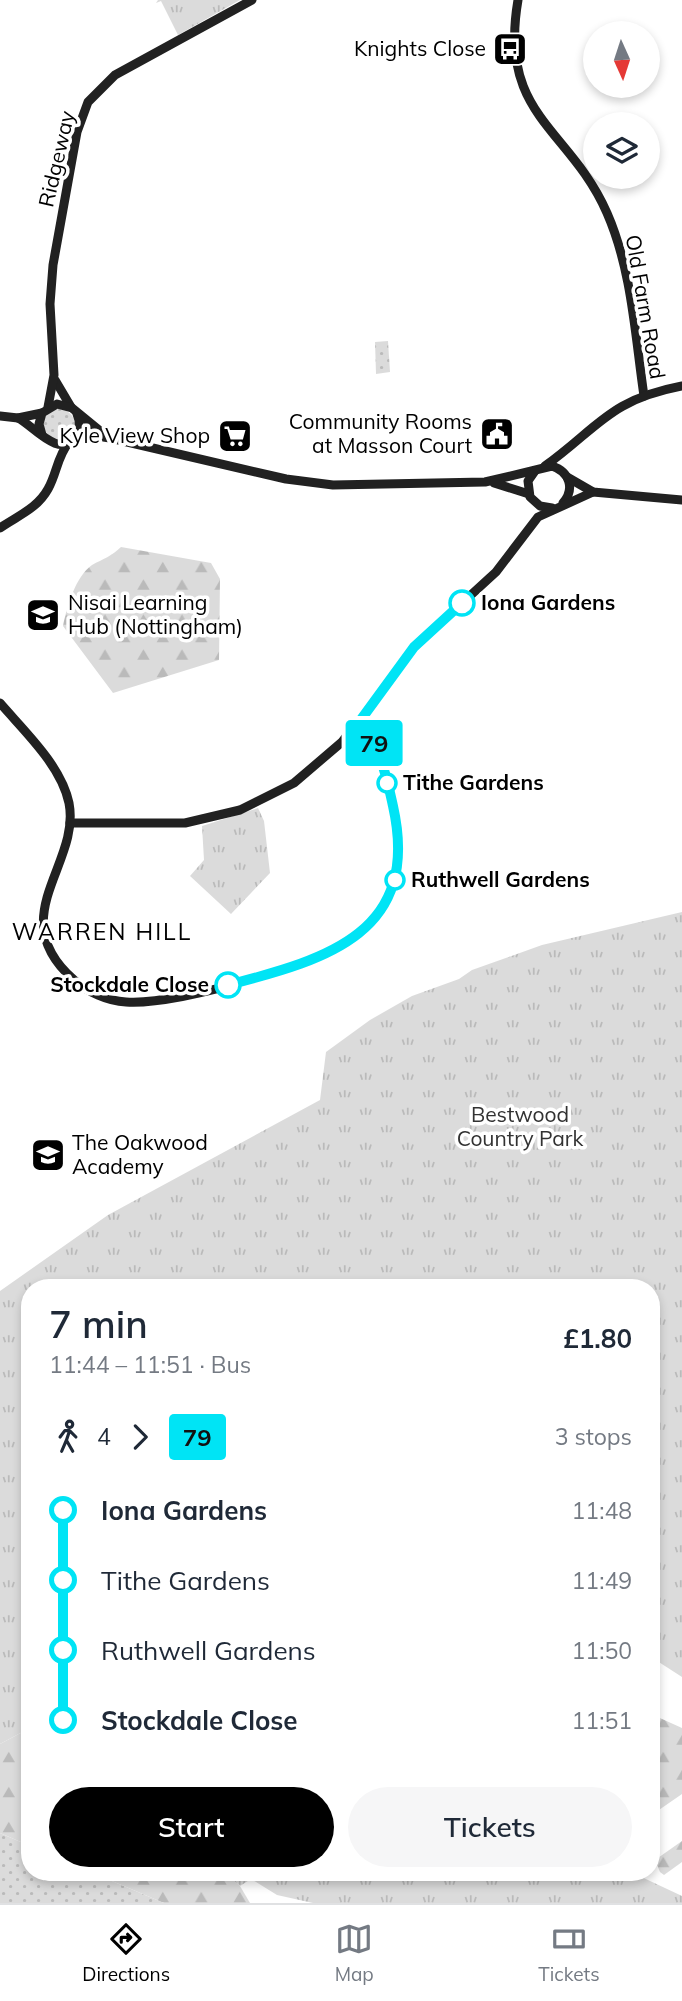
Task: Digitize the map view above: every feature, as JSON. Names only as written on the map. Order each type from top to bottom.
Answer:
[{"type":"street","name":"Ridgeway","points":[[74,410],[57,388],[50,319],[53,265],[78,132],[89,102],[115,75],[252,0]]},
{"type":"street","name":"Old Farm Road","points":[[517,0],[515,54],[524,92],[539,119],[579,169],[606,210],[624,262],[642,385],[648,395]]},
{"type":"street","name":"Ridgeway","points":[[45,410],[54,375]]},
{"type":"street","points":[[530,525],[528,481],[541,468],[612,411],[648,395],[682,386]]},
{"type":"street","points":[[0,416],[18,418],[62,404],[110,438]]},
{"type":"street","points":[[45,410],[39,424],[55,465]]},
{"type":"street","points":[[0,528],[41,499],[49,487],[55,465],[80,422],[74,410]]},
{"type":"street","points":[[18,418],[45,438],[59,444],[90,435],[110,438],[286,479],[333,485],[485,482],[541,468],[558,468],[593,492]]},
{"type":"street","points":[[557,506],[570,489],[566,464],[574,443]]},
{"type":"street","points":[[485,482],[530,496],[540,506],[557,506]]},
{"type":"street","points":[[70,823],[168,825],[233,812],[294,783],[331,754],[357,725],[414,647],[496,572],[530,525],[557,506],[593,492],[682,500]]},
{"type":"street","points":[[0,703],[59,780],[68,801],[70,823],[66,848],[47,892],[44,923],[51,949],[62,967],[90,991],[115,1001],[136,1002],[231,984],[338,948],[373,921],[389,895],[398,869],[397,827],[381,758],[372,740],[357,725]]},
{"type":"green space","points":[[158,0],[240,0],[178,35],[161,1],[156,3]]},
{"type":"green space","points":[[388,341],[390,372],[376,374],[375,342]]},
{"type":"green space","points":[[59,409],[70,414],[75,425],[70,436],[59,441],[48,436],[43,425],[48,414]]},
{"type":"green space","points":[[121,547],[211,563],[220,579],[219,660],[113,693],[63,626],[69,602],[86,570]]},
{"type":"green space","points":[[258,808],[264,821],[270,873],[231,914],[190,876],[204,860],[202,826]]},
{"type":"green space","name":"Bestwood Country Park","points":[[682,912],[682,1677],[660,1663],[660,1279],[21,1279],[21,1733],[0,1744],[0,1291],[108,1215],[320,1100],[326,1052],[370,1020],[412,996],[459,979],[472,970],[542,945]]},
{"type":"green space","points":[[660,1718],[682,1728],[682,1794],[660,1809]]},
{"type":"green space","points":[[21,1733],[21,1842],[0,1833],[0,1744]]},
{"type":"green space","points":[[0,1833],[21,1842],[21,1881],[112,1881],[164,1903],[0,1903]]},
{"type":"green space","points":[[682,1841],[682,1862],[664,1875],[660,1872],[660,1856]]},
{"type":"green space","points":[[112,1881],[234,1881],[250,1903],[164,1903]]},
{"type":"green space","points":[[234,1881],[248,1881],[240,1886]]},
{"type":"green space","points":[[254,1881],[650,1881],[682,1896],[682,1903],[313,1903],[277,1895]]},
{"type":"bus line","name":"79","points":[[228,985],[331,951],[362,932],[384,906],[398,869],[397,827],[379,752],[372,740],[357,725],[414,647],[462,603]]},
{"type":"place","name":"Knights Close","points":[[510,49]]},
{"type":"place","name":"Community Rooms at Masson Court","points":[[497,434]]},
{"type":"place","name":"Kyle View Shop","points":[[235,436]]},
{"type":"place","name":"Iona Gardens","points":[[462,603]]},
{"type":"place","name":"Nisai Learning Hub (Nottingham)","points":[[43,615]]},
{"type":"place","name":"Tithe Gardens","points":[[387,783]]},
{"type":"place","name":"Ruthwell Gardens","points":[[395,880]]},
{"type":"place","name":"Stockdale Close","points":[[228,985]]},
{"type":"place","name":"The Oakwood Academy","points":[[48,1155]]},
{"type":"district","name":"WARREN HILL","points":[[102,932]]}]
